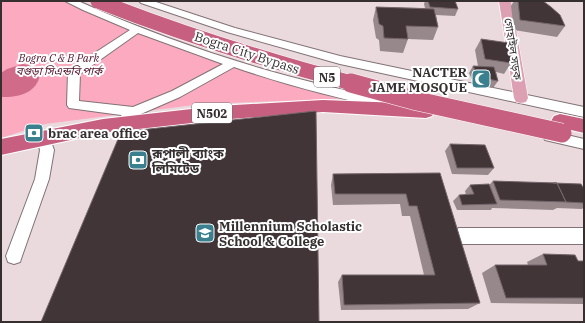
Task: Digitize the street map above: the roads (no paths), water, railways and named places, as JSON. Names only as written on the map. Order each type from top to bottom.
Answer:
[{"type":"highway","name":"Bogra City Bypass","points":[[98,1],[134,16],[286,66],[417,101],[561,127]]},
{"type":"highway","name":"Bogra City Bypass","points":[[122,1],[227,36],[339,70],[561,127]]},
{"type":"highway","name":"N502","points":[[1,147],[43,137],[103,126],[218,112],[323,106],[426,111]]},
{"type":"highway","name":"N5","points":[[561,127],[584,126]]},
{"type":"highway","points":[[561,127],[584,138]]},
{"type":"main road","name":"গোহাইল সড়ক","points":[[505,1],[520,98]]},
{"type":"street","points":[[70,1],[138,29],[215,57],[294,82],[357,98],[510,127],[584,144]]},
{"type":"street","points":[[144,1],[238,32],[340,60],[584,112]]},
{"type":"street","points":[[135,112],[73,105],[74,72],[138,29]]},
{"type":"street","points":[[215,57],[238,32]]},
{"type":"street","points":[[103,126],[206,79],[233,63]]},
{"type":"street","points":[[14,256],[42,179],[47,150],[43,137]]},
{"type":"street","points":[[459,236],[584,236]]},
{"type":"place","name":"NACTER JAME MOSQUE","points":[[481,79]]},
{"type":"place","name":"brac area office","points":[[34,133]]},
{"type":"place","name":"রূপালী ব্যাংক লিমিটেড","points":[[138,160]]},
{"type":"place","name":"Millennium Scholastic School & College","points":[[205,233]]},
{"type":"park label","name":"Bogra C & B Park বগুড়া সিএন্ডবি পার্ক","points":[[59,64]]}]
